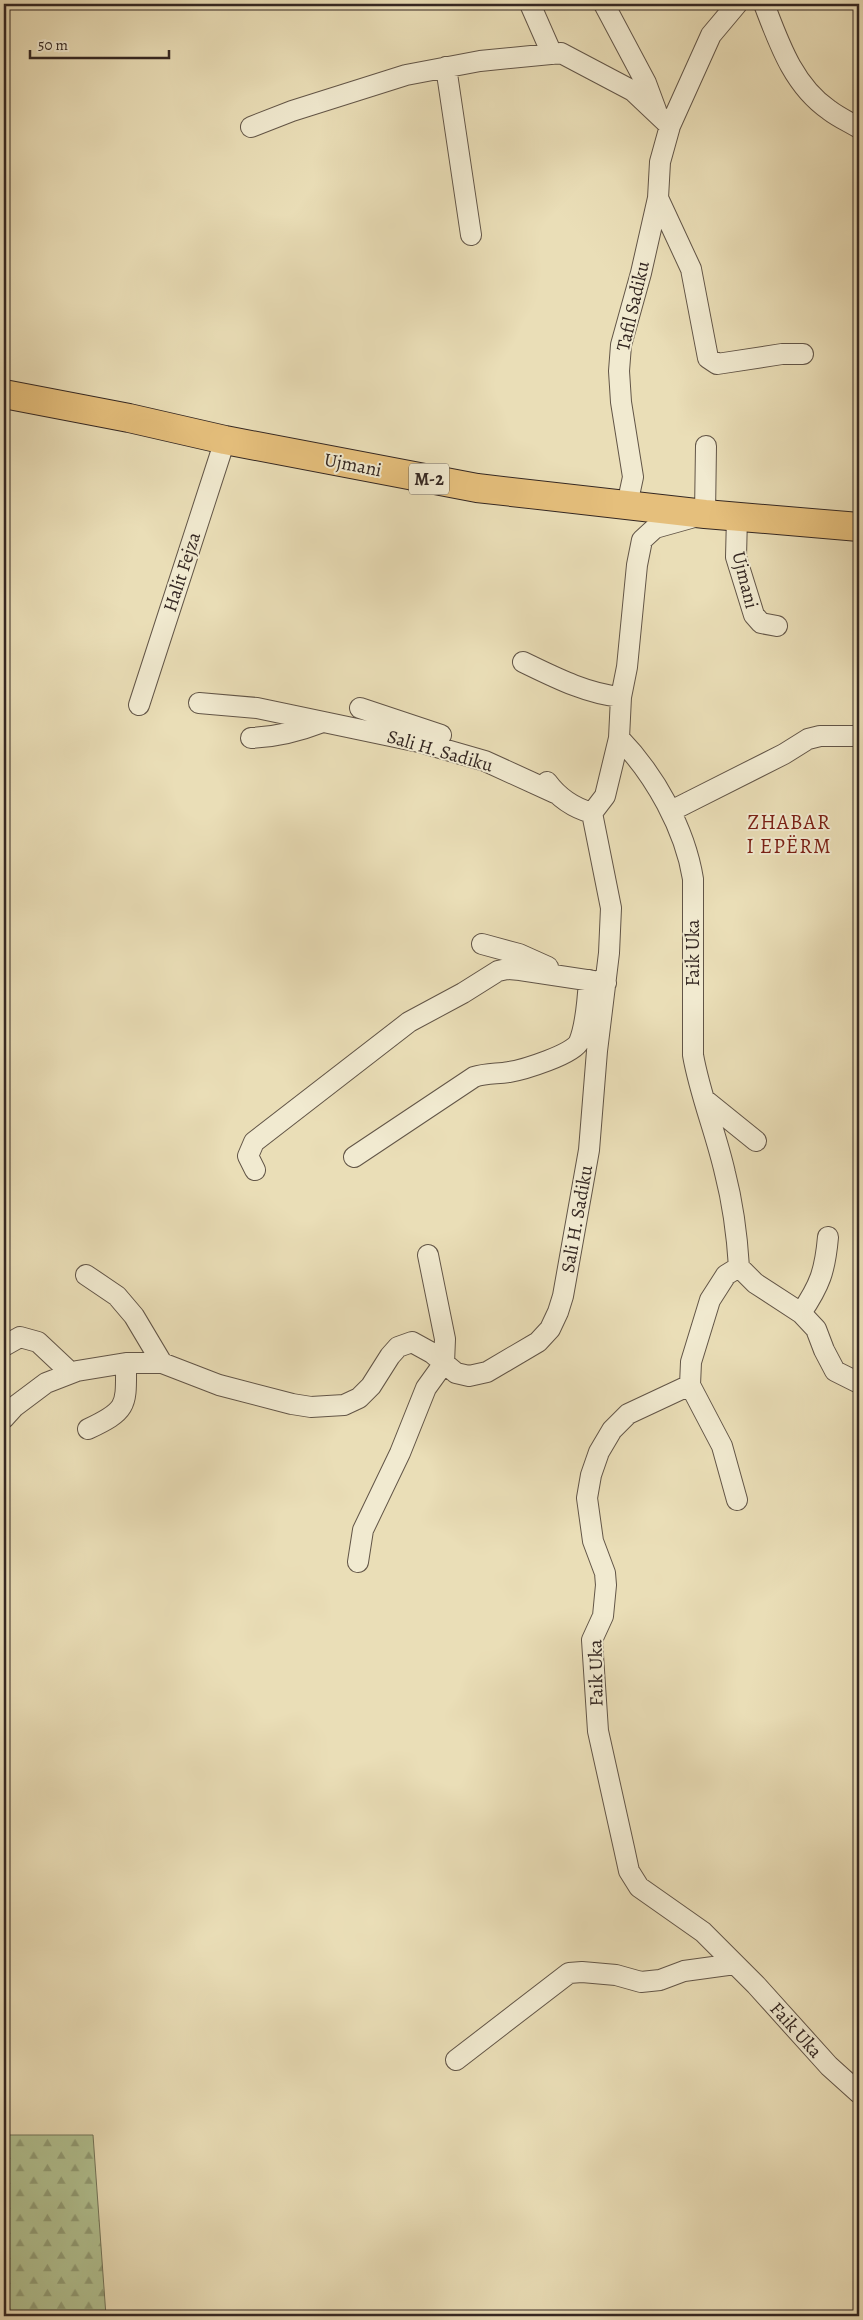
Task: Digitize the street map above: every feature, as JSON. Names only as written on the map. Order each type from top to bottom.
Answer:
[{"type":"main road","name":"Ujmani","points":[[4,394],[129,418],[225,440],[477,488],[705,514],[859,527]]},
{"type":"street","points":[[530,4],[552,54]]},
{"type":"street","points":[[604,4],[664,118]]},
{"type":"street","name":"Tafil Sadiku","points":[[627,505],[632,477],[621,402],[619,371],[621,345],[641,272],[658,198],[664,118],[711,35],[737,4]]},
{"type":"street","points":[[764,4],[787,62],[804,88],[828,110],[859,128]]},
{"type":"street","points":[[251,128],[292,111],[406,75],[521,56],[552,54],[570,56],[633,91],[664,118]]},
{"type":"street","points":[[446,67],[471,235]]},
{"type":"street","name":"Tafil Sadiku","points":[[658,198],[691,270],[708,358],[717,364],[782,354],[803,354]]},
{"type":"street","name":"Halit Fejza","points":[[139,705],[225,440]]},
{"type":"street","points":[[592,813],[605,796],[619,738],[621,697],[627,667],[637,565],[642,540],[655,528],[705,514],[706,446]]},
{"type":"street","name":"Ujmani","points":[[736,517],[736,557],[754,616],[761,623],[777,626]]},
{"type":"street","points":[[523,662],[603,695],[621,697]]},
{"type":"street","name":"Sali H. Sadiku","points":[[4,1418],[14,1407],[46,1384],[71,1373],[126,1362],[162,1363],[220,1385],[292,1404],[326,1408],[344,1405],[359,1398],[371,1386],[398,1347],[412,1342],[423,1347],[456,1373],[469,1376],[488,1372],[538,1342],[550,1330],[563,1296],[589,1150],[602,1002],[598,981],[611,908],[592,813],[573,805],[555,793],[485,761],[396,736],[320,723],[257,708],[199,703]]},
{"type":"street","name":"Sali H. Sadiku","points":[[360,708],[496,753],[544,778],[555,793]]},
{"type":"street","name":"Sali H. Sadiku","points":[[251,738],[284,735],[320,723]]},
{"type":"street","points":[[671,811],[808,739],[820,736],[859,736]]},
{"type":"street","name":"Faik Uka","points":[[619,738],[638,761],[671,811],[690,861],[693,879],[693,1055],[697,1077],[725,1173],[735,1217],[739,1267]]},
{"type":"street","points":[[482,944],[518,954],[546,965],[557,974]]},
{"type":"street","points":[[255,1170],[248,1156],[254,1142],[417,1017],[463,993],[498,971],[507,969],[557,974],[598,981]]},
{"type":"street","name":"Sali H. Sadiku","points":[[354,1157],[474,1077],[485,1073],[510,1072],[560,1056],[570,1050],[579,1043],[588,997],[598,981]]},
{"type":"street","points":[[704,1099],[756,1142]]},
{"type":"street","points":[[801,1313],[817,1289],[826,1263],[828,1236]]},
{"type":"street","points":[[358,1562],[363,1530],[400,1453],[426,1388],[444,1363],[445,1339],[428,1255]]},
{"type":"street","points":[[738,1500],[722,1446],[690,1385],[691,1362],[710,1300],[726,1276],[739,1267],[755,1283],[801,1313],[816,1328],[835,1371],[859,1383]]},
{"type":"street","points":[[86,1275],[117,1296],[134,1316],[162,1363]]},
{"type":"street","points":[[4,1346],[20,1337],[38,1342],[71,1373]]},
{"type":"street","points":[[88,1429],[111,1419],[126,1400],[126,1362]]},
{"type":"street","name":"Faik Uka","points":[[690,1385],[628,1414],[612,1430],[599,1452],[591,1475],[587,1498],[593,1541],[605,1573],[606,1585],[604,1616],[592,1640],[598,1731],[629,1871],[639,1887],[703,1932],[735,1964],[828,2066],[859,2093]]},
{"type":"street","points":[[456,2060],[569,1973],[582,1972],[616,1975],[641,1982],[660,1980],[684,1971],[735,1964]]},
{"type":"green space","points":[[4,2135],[93,2135],[106,2316],[4,2316]]},
{"type":"district","name":"ZHABAR I EPËRM","points":[[789,834]]}]
